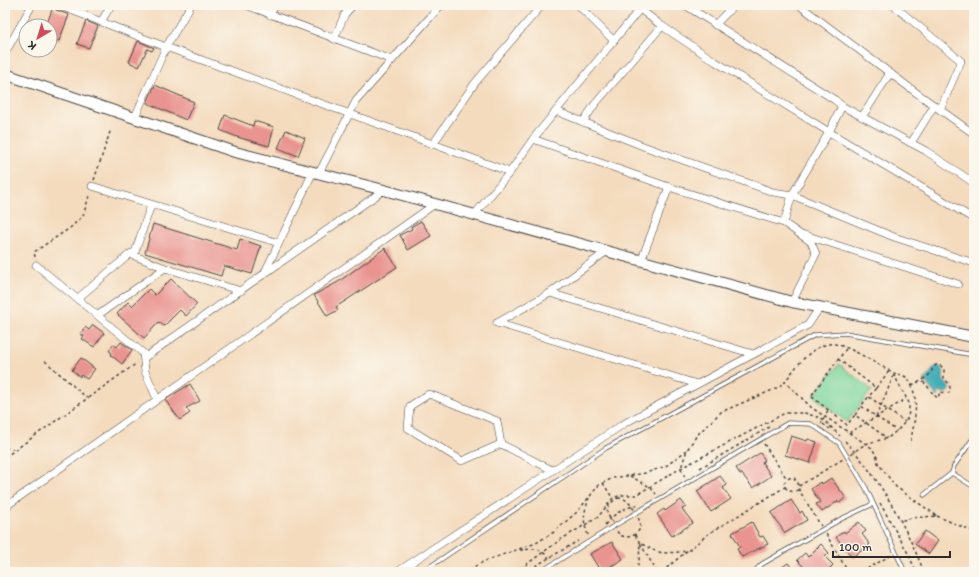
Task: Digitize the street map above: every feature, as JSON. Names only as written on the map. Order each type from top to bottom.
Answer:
[{"type":"main road","points":[[5,74],[235,152],[384,190],[792,302],[974,337]]},
{"type":"street","points":[[5,53],[32,5]]},
{"type":"street","points":[[58,5],[166,47],[510,172]]},
{"type":"street","points":[[101,22],[111,5]]},
{"type":"street","points":[[135,117],[166,47],[191,5]]},
{"type":"street","points":[[246,5],[392,60]]},
{"type":"street","points":[[270,15],[275,5]]},
{"type":"street","points":[[334,39],[345,14],[353,5]]},
{"type":"street","points":[[264,274],[316,173],[356,101],[441,5]]},
{"type":"street","points":[[433,144],[475,82],[542,5]]},
{"type":"street","points":[[578,5],[614,41]]},
{"type":"street","points":[[685,5],[835,100],[842,106],[926,151],[974,182]]},
{"type":"street","points":[[715,25],[734,5]]},
{"type":"street","points":[[799,5],[974,134]]},
{"type":"street","points":[[893,5],[961,61],[937,108],[911,143]]},
{"type":"street","points":[[474,215],[510,172],[533,139],[642,7],[662,26],[829,132],[974,219]]},
{"type":"street","points":[[583,122],[595,104],[662,26]]},
{"type":"street","points":[[862,117],[890,73]]},
{"type":"street","points":[[784,223],[792,195],[829,132],[842,106]]},
{"type":"street","points":[[556,111],[643,146],[773,192],[792,195],[894,237],[974,263]]},
{"type":"street","points":[[533,139],[670,187],[784,223],[811,242],[816,254],[792,302]]},
{"type":"street","points":[[92,186],[279,243]]},
{"type":"street","points":[[641,261],[670,187]]},
{"type":"street","points":[[144,358],[384,190]]},
{"type":"street","points":[[5,507],[435,204]]},
{"type":"street","points":[[77,299],[130,254],[135,252],[151,205]]},
{"type":"street","points":[[798,232],[958,284]]},
{"type":"street","points":[[607,252],[550,292],[497,323],[697,384]]},
{"type":"street","points":[[130,254],[166,268],[240,291]]},
{"type":"street","points":[[36,265],[143,353],[146,372],[157,399]]},
{"type":"street","points":[[98,315],[166,268]]},
{"type":"street","points":[[550,292],[753,354]]},
{"type":"street","points":[[397,572],[625,422],[808,325],[820,307]]},
{"type":"street","points":[[429,394],[497,421],[501,444],[462,461],[408,428],[410,406],[429,394]]},
{"type":"street","points":[[501,444],[552,470]]},
{"type":"lane","points":[[422,572],[606,448],[815,335],[845,333],[974,355]]},
{"type":"lane","points":[[540,572],[619,522],[788,423],[811,424],[839,443],[850,457],[905,572]]},
{"type":"lane","points":[[924,495],[952,473],[954,466],[974,437]]},
{"type":"lane","points":[[952,473],[974,487]]},
{"type":"lane","points":[[754,572],[762,564],[781,553],[841,519],[873,504]]},
{"type":"path","points":[[36,265],[34,252],[70,228],[83,216],[111,129]]},
{"type":"path","points":[[688,482],[681,468],[687,450],[697,435],[721,412],[775,389],[786,382],[792,371],[804,358],[820,346],[835,344],[846,348],[895,374],[908,378],[916,398],[915,418],[910,444]]},
{"type":"path","points":[[846,348],[811,396],[848,425],[889,371]]},
{"type":"path","points":[[5,457],[144,358]]},
{"type":"path","points":[[838,359],[876,388]]},
{"type":"path","points":[[45,361],[87,398]]},
{"type":"path","points":[[912,385],[922,381],[929,375],[932,368],[936,365],[941,366],[944,369],[944,378],[951,389],[949,393],[940,392],[938,398],[922,381]]},
{"type":"path","points":[[787,479],[784,483],[787,490],[796,492],[799,488],[850,457],[854,451],[865,444],[887,438],[897,432],[905,422],[909,412],[909,403],[895,374]]},
{"type":"path","points":[[876,417],[895,374]]},
{"type":"path","points":[[786,382],[824,418],[854,451],[881,486],[916,551],[924,572]]},
{"type":"path","points":[[869,396],[905,422]]},
{"type":"path","points":[[849,433],[907,399]]},
{"type":"path","points":[[862,406],[897,432]]},
{"type":"path","points":[[818,429],[828,410]]},
{"type":"path","points":[[516,572],[560,540],[584,526],[602,513],[614,499],[621,495],[636,494],[650,487],[681,468],[785,412],[805,413],[824,418],[849,433],[872,448],[878,457],[878,463],[896,487],[938,516],[974,532]]},
{"type":"path","points":[[855,415],[887,438]]},
{"type":"path","points":[[816,421],[828,427],[839,438]]},
{"type":"path","points":[[697,470],[757,433],[772,426]]},
{"type":"path","points":[[756,428],[757,433]]},
{"type":"path","points":[[760,439],[787,479]]},
{"type":"path","points":[[5,448],[15,450]]},
{"type":"path","points":[[464,572],[470,567],[484,560],[536,543],[554,532],[577,512],[599,485],[613,478],[646,473],[666,466],[687,450]]},
{"type":"path","points":[[848,450],[850,457]]},
{"type":"path","points":[[683,478],[690,474]]},
{"type":"path","points":[[630,476],[650,487],[656,494],[661,491]]},
{"type":"path","points":[[787,479],[794,478],[798,483],[799,488],[847,570],[853,572]]},
{"type":"path","points":[[603,483],[614,499]]},
{"type":"path","points":[[662,572],[708,534],[785,487]]},
{"type":"path","points":[[588,535],[584,526],[584,516],[589,496]]},
{"type":"path","points":[[879,502],[909,555],[916,572]]},
{"type":"path","points":[[600,528],[605,525],[609,518],[631,506],[638,505]]},
{"type":"path","points":[[899,521],[912,518],[938,516]]},
{"type":"path","points":[[635,535],[657,572]]},
{"type":"path","points":[[525,572],[582,539]]},
{"type":"path","points":[[533,549],[533,546],[536,543]]},
{"type":"path","points":[[640,543],[652,550],[662,553],[689,550]]},
{"type":"path","points":[[636,572],[639,560],[640,543]]},
{"type":"path","points":[[517,550],[538,549],[549,558]]},
{"type":"path","points":[[862,572],[896,552]]},
{"type":"green space","points":[[839,364],[872,390],[847,422],[813,396]]},
{"type":"water","points":[[938,366],[943,370],[943,380],[951,389],[946,393],[938,392],[937,397],[924,380],[935,367]]},
{"type":"building","points":[[53,7],[56,10],[69,15],[59,41],[58,18],[49,18]]},
{"type":"building","points":[[86,21],[98,26],[89,48],[77,44]]},
{"type":"building","points":[[138,41],[154,48],[152,51],[147,49],[139,67],[129,62]]},
{"type":"building","points":[[155,85],[194,102],[186,120],[147,103]]},
{"type":"building","points":[[225,115],[253,126],[254,121],[274,127],[269,146],[237,137],[220,130]]},
{"type":"building","points":[[286,130],[305,138],[298,156],[278,148]]},
{"type":"building","points":[[421,221],[431,236],[408,250],[400,235],[412,229],[411,227]]},
{"type":"building","points":[[153,224],[237,250],[240,239],[261,246],[252,274],[224,266],[221,276],[145,253]]},
{"type":"building","points":[[385,248],[397,267],[336,307],[338,310],[327,316],[314,295],[338,282]]},
{"type":"building","points":[[171,279],[197,304],[186,316],[180,310],[164,326],[159,322],[144,338],[117,314],[128,302],[132,306],[149,289],[155,295]]},
{"type":"building","points":[[93,325],[104,333],[94,347],[82,339],[84,336],[80,334],[85,327],[89,330]]},
{"type":"building","points":[[121,342],[132,350],[122,364],[111,355],[112,353],[109,351],[113,344],[117,347]]},
{"type":"building","points":[[81,358],[95,369],[87,379],[81,375],[80,377],[72,370]]},
{"type":"building","points":[[190,384],[200,401],[186,408],[190,413],[180,420],[165,400]]},
{"type":"building","points":[[791,436],[807,441],[808,439],[817,442],[810,463],[785,455]]},
{"type":"building","points":[[760,453],[765,460],[762,462],[771,476],[753,488],[736,468]]},
{"type":"building","points":[[720,476],[727,485],[723,488],[731,499],[711,512],[697,491]]},
{"type":"building","points":[[831,478],[846,498],[839,503],[838,501],[822,512],[816,504],[820,502],[811,489],[820,482],[822,484]]},
{"type":"building","points":[[681,500],[686,507],[682,509],[693,523],[672,536],[657,514],[664,509],[665,511]]},
{"type":"building","points":[[791,500],[800,513],[802,511],[807,520],[785,533],[771,513]]},
{"type":"building","points":[[752,522],[760,537],[763,536],[768,544],[742,557],[737,549],[740,547],[732,533]]},
{"type":"building","points":[[859,522],[866,531],[862,534],[870,545],[852,557],[836,537],[844,531],[845,533]]},
{"type":"building","points":[[925,531],[938,541],[929,554],[915,544]]},
{"type":"building","points":[[612,542],[623,559],[601,572],[590,554]]},
{"type":"building","points":[[821,544],[829,553],[825,557],[833,565],[826,572],[809,572],[797,560],[805,553],[808,557]]},
{"type":"building","points":[[788,563],[795,572],[775,572]]}]
